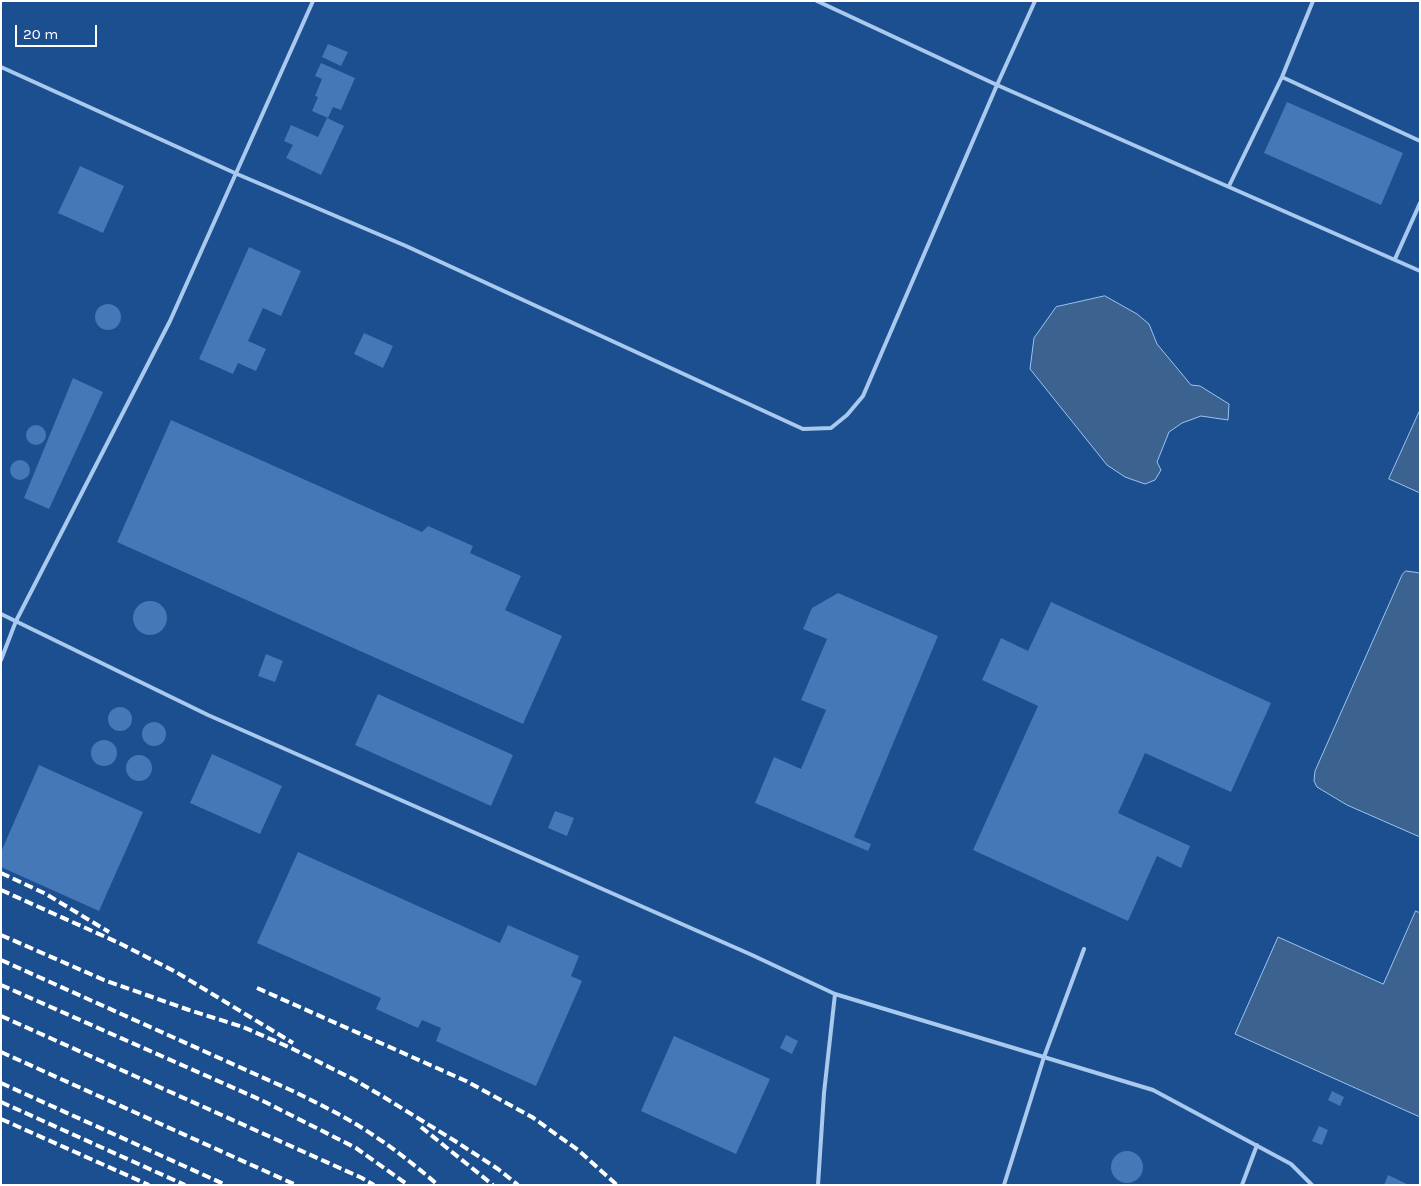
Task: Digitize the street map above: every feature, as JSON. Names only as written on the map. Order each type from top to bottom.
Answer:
[{"type":"lane","points":[[1,660],[16,621],[170,321],[314,1]]},
{"type":"lane","points":[[817,1],[997,85],[1420,271]]},
{"type":"lane","points":[[1,68],[237,174],[406,246],[803,429],[831,428],[847,415],[864,396],[997,85],[1035,1]]},
{"type":"lane","points":[[1229,186],[1282,77],[1313,1]]},
{"type":"lane","points":[[1282,77],[1420,141]]},
{"type":"lane","points":[[1394,259],[1420,203]]},
{"type":"lane","points":[[1,614],[208,715],[752,954],[835,994],[1153,1090],[1291,1164],[1312,1185]]},
{"type":"lane","points":[[1004,1185],[1044,1058],[1084,949]]},
{"type":"lane","points":[[818,1185],[824,1093],[835,994]]},
{"type":"lane","points":[[1242,1185],[1257,1145]]},
{"type":"water","points":[[1105,296],[1137,314],[1149,324],[1157,344],[1191,385],[1200,386],[1229,404],[1228,420],[1201,416],[1182,423],[1169,432],[1157,462],[1161,470],[1155,480],[1145,484],[1125,477],[1107,465],[1030,369],[1034,338],[1056,307]]},
{"type":"water","points":[[1420,410],[1420,493],[1389,479]]},
{"type":"water","points":[[1406,571],[1420,573],[1420,837],[1347,805],[1317,787],[1314,781],[1315,771],[1402,575]]},
{"type":"water","points":[[1416,911],[1420,913],[1420,1117],[1235,1034],[1278,937],[1383,984]]},
{"type":"building","points":[[328,44],[348,52],[341,66],[322,57]]},
{"type":"building","points":[[321,63],[355,78],[341,110],[333,107],[328,118],[312,111],[318,97],[315,96],[322,79],[315,76]]},
{"type":"building","points":[[1287,102],[1403,153],[1381,205],[1264,153]]},
{"type":"building","points":[[327,118],[344,126],[321,175],[286,158],[293,145],[284,141],[291,125],[318,137]]},
{"type":"building","points":[[80,166],[124,186],[103,233],[58,213]]},
{"type":"building","points":[[249,247],[301,271],[281,316],[263,308],[248,341],[266,349],[256,371],[238,363],[233,374],[199,359]]},
{"type":"building","points":[[108,304],[117,308],[121,317],[117,326],[108,330],[99,326],[95,317],[99,308]]},
{"type":"building","points":[[364,333],[393,346],[383,368],[354,354]]},
{"type":"building","points":[[73,378],[103,392],[49,509],[24,498]]},
{"type":"building","points":[[171,420],[422,532],[428,526],[473,546],[470,553],[521,576],[505,610],[562,636],[523,724],[117,542]]},
{"type":"building","points":[[32,425],[40,425],[46,431],[46,439],[40,445],[32,445],[26,439],[26,431]]},
{"type":"building","points":[[20,460],[27,463],[30,470],[27,477],[20,480],[13,477],[10,470],[13,463]]},
{"type":"building","points":[[838,593],[938,636],[854,837],[871,844],[868,851],[755,803],[774,757],[801,769],[826,710],[801,700],[827,639],[803,629],[812,608]]},
{"type":"building","points":[[150,601],[162,606],[167,618],[162,630],[150,635],[138,630],[133,618],[138,606]]},
{"type":"building","points":[[1051,602],[1271,703],[1231,792],[1145,753],[1118,813],[1190,846],[1181,868],[1157,856],[1128,921],[973,850],[1038,706],[982,680],[1001,638],[1028,651]]},
{"type":"building","points":[[266,654],[283,661],[275,682],[258,676]]},
{"type":"building","points":[[378,694],[513,755],[491,806],[355,745]]},
{"type":"building","points":[[120,707],[128,711],[132,719],[128,727],[120,731],[112,727],[108,719],[112,711]]},
{"type":"building","points":[[154,722],[163,725],[166,734],[163,743],[154,746],[145,743],[142,734],[145,725]]},
{"type":"building","points":[[104,740],[113,744],[117,753],[113,762],[104,766],[95,762],[91,753],[95,744]]},
{"type":"building","points":[[212,754],[282,786],[260,834],[190,803]]},
{"type":"building","points":[[139,755],[148,759],[152,768],[148,777],[139,781],[130,777],[126,768],[130,759]]},
{"type":"building","points":[[39,765],[143,812],[99,911],[1,867],[1,852]]},
{"type":"building","points":[[555,811],[574,818],[567,836],[548,828]]},
{"type":"building","points":[[298,852],[500,943],[508,925],[579,956],[571,976],[582,981],[536,1086],[436,1041],[441,1028],[422,1020],[418,1028],[376,1009],[381,998],[257,943]]},
{"type":"building","points":[[786,1035],[798,1041],[792,1054],[780,1048]]},
{"type":"building","points":[[674,1036],[770,1079],[736,1154],[641,1111]]},
{"type":"building","points":[[1332,1091],[1344,1097],[1340,1106],[1328,1100]]},
{"type":"building","points":[[1319,1126],[1328,1130],[1322,1145],[1312,1141]]},
{"type":"building","points":[[1127,1151],[1133,1152],[1138,1156],[1142,1161],[1142,1173],[1138,1178],[1133,1182],[1127,1183],[1121,1182],[1116,1178],[1112,1173],[1111,1167],[1112,1161],[1116,1156],[1121,1152]]},
{"type":"building","points":[[1388,1175],[1409,1185],[1384,1185]]},
{"type":"railway","points":[[1,873],[46,894],[109,932]]},
{"type":"railway","points":[[1,890],[119,943],[176,972],[293,1043]]},
{"type":"railway","points":[[1,935],[104,980],[243,1027],[291,1048],[353,1079],[382,1096],[498,1169],[518,1185]]},
{"type":"railway","points":[[1,960],[325,1107],[382,1141],[438,1185]]},
{"type":"railway","points":[[1,985],[261,1100],[356,1148],[408,1185]]},
{"type":"railway","points":[[257,988],[466,1081],[532,1117],[578,1150],[617,1185]]},
{"type":"railway","points":[[1,1016],[374,1185]]},
{"type":"railway","points":[[1,1052],[296,1185]]},
{"type":"railway","points":[[1,1083],[226,1185]]},
{"type":"railway","points":[[1,1102],[185,1185]]},
{"type":"railway","points":[[1,1119],[149,1185]]},
{"type":"railway","points":[[421,1127],[493,1185]]}]
